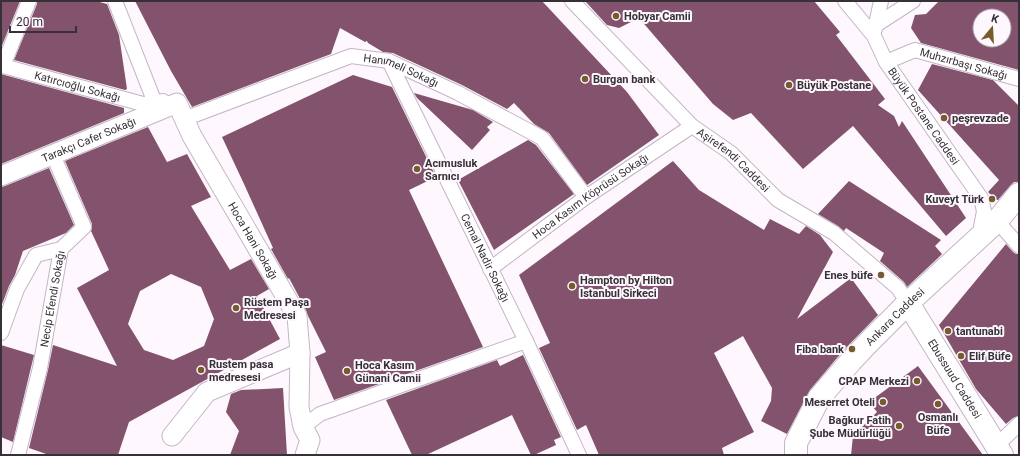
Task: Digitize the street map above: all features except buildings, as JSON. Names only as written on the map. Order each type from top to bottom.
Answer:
[{"type":"main road","name":"Ankara Caddesi","points":[[796,455],[796,443],[819,398],[851,361],[908,303],[997,221],[1019,194]]},
{"type":"main road","name":"Ebussuud Caddesi","points":[[908,303],[999,451]]},
{"type":"street","points":[[2,65],[29,1]]},
{"type":"street","points":[[115,1],[155,102]]},
{"type":"street","name":"Aşirefendi Caddesi","points":[[572,1],[692,126],[731,153],[778,200],[834,233],[898,288],[908,303]]},
{"type":"street","name":"Büyük Postane Caddesi","points":[[844,1],[875,30],[886,62],[981,198],[984,211],[979,238]]},
{"type":"street","points":[[875,30],[881,1]]},
{"type":"street","points":[[875,30],[913,1]]},
{"type":"street","name":"Muhzırbaşı Sokağı","points":[[886,62],[915,50],[1019,79]]},
{"type":"street","name":"Hanımeli Sokağı","points":[[180,111],[351,56],[389,61],[458,93],[542,138],[586,197]]},
{"type":"street","name":"Cemal Nadir Sokağı","points":[[389,61],[580,455]]},
{"type":"street","name":"Katırcıoğlu Sokağı","points":[[2,65],[143,104],[162,101],[180,111]]},
{"type":"street","name":"Tarakçı Cafer Sokağı","points":[[1,176],[53,155],[180,111]]},
{"type":"street","name":"Hoca Hani Sokağı","points":[[180,111],[192,136],[297,316],[300,353],[299,407],[303,426],[310,440],[305,455]]},
{"type":"street","name":"Hoca Kasım Köprüsü Sokağı","points":[[490,269],[586,197],[692,126]]},
{"type":"street","name":"Necip Efendi Sokağı","points":[[18,455],[40,368],[61,249],[84,227],[53,155]]},
{"type":"street","points":[[997,221],[1019,246]]},
{"type":"street","points":[[1,332],[17,289],[36,255],[61,249]]},
{"type":"street","points":[[303,426],[320,414],[526,341]]},
{"type":"street","points":[[172,436],[207,392],[300,353]]},
{"type":"street","points":[[999,451],[1019,424]]},
{"type":"place","name":"Hobyar Camii","points":[[616,16]]},
{"type":"place","name":"Burgan bank","points":[[585,79]]},
{"type":"place","name":"Büyük Postane","points":[[789,85]]},
{"type":"place","name":"peşrevzade","points":[[944,118]]},
{"type":"place","name":"Acımusluk Sarnıcı","points":[[417,169]]},
{"type":"place","name":"Kuveyt Türk","points":[[992,199]]},
{"type":"place","name":"Enes büfe","points":[[881,275]]},
{"type":"place","name":"Hampton by Hilton Istanbul Sirkeci","points":[[572,286]]},
{"type":"place","name":"Rüstem Paşa Medresesi","points":[[236,308]]},
{"type":"place","name":"tantunabi","points":[[948,331]]},
{"type":"place","name":"Fiba bank","points":[[852,349]]},
{"type":"place","name":"Elif Büfe","points":[[961,356]]},
{"type":"place","name":"Rustem pasa medresesi","points":[[201,370]]},
{"type":"place","name":"Hoca Kasım Günani Camii","points":[[347,371]]},
{"type":"place","name":"CPAP Merkezi","points":[[917,381]]},
{"type":"place","name":"Meserret Oteli","points":[[883,402]]},
{"type":"place","name":"Osmanlı Büfe","points":[[938,404]]},
{"type":"place","name":"Bağkur Fatih Şube Müdürlüğü","points":[[899,426]]}]
